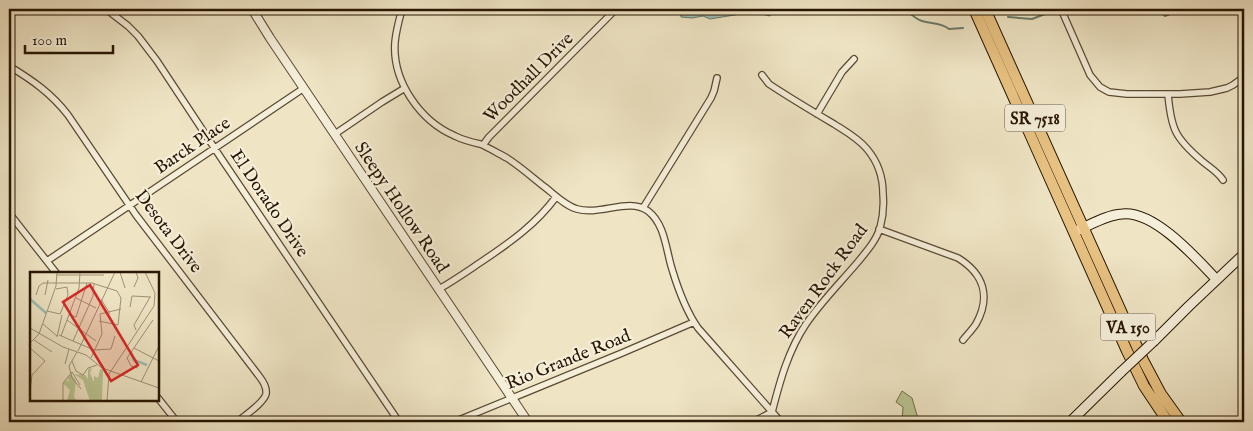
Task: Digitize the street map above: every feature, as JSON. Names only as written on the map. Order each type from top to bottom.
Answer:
[{"type":"highway","name":"SR 7518","points":[[974,9],[1073,232]]},
{"type":"highway","name":"SR 7518","points":[[986,9],[1084,227]]},
{"type":"highway","name":"VA 150","points":[[1084,227],[1146,366],[1162,394],[1182,422]]},
{"type":"highway","name":"VA 150","points":[[1073,232],[1136,370],[1149,395],[1168,422]]},
{"type":"main road","points":[[1073,232],[1117,214],[1130,214],[1140,217],[1169,234],[1216,279]]},
{"type":"main road","points":[[1070,422],[1244,254]]},
{"type":"street","name":"El Dorado Drive","points":[[106,9],[128,26],[146,45],[399,422]]},
{"type":"street","name":"Sleepy Hollow Road","points":[[252,9],[528,422]]},
{"type":"street","points":[[402,9],[395,40],[400,72],[405,88],[425,116],[438,127],[454,136],[483,145],[506,158],[572,207],[585,211],[599,211],[628,206],[643,208],[654,217],[659,224],[678,287],[694,322],[781,422]]},
{"type":"street","name":"Woodhall Drive","points":[[483,145],[616,9]]},
{"type":"street","points":[[1061,9],[1090,74],[1100,87],[1105,90],[1114,93],[1168,94],[1210,92],[1233,85],[1244,77]]},
{"type":"street","points":[[817,114],[842,72],[854,59]]},
{"type":"street","name":"Desota Drive","points":[[9,66],[42,88],[59,104],[129,205],[259,376],[264,384],[266,394],[263,400],[237,422]]},
{"type":"street","name":"Raven Rock Road","points":[[762,74],[769,84],[860,142],[876,162],[883,188],[883,213],[880,229],[869,249],[818,309],[799,336],[787,360],[772,412]]},
{"type":"street","points":[[643,208],[711,98],[717,78]]},
{"type":"street","name":"Barck Place","points":[[47,261],[304,88]]},
{"type":"street","points":[[335,134],[396,92],[405,88]]},
{"type":"street","points":[[1168,94],[1172,122],[1176,134],[1222,180]]},
{"type":"street","points":[[439,290],[525,232],[548,208],[556,196]]},
{"type":"street","points":[[9,213],[55,272]]},
{"type":"street","points":[[880,229],[958,258],[976,272],[982,285],[983,305],[976,323],[963,340]]},
{"type":"street","name":"Rio Grande Road","points":[[454,422],[694,322]]},
{"type":"street","points":[[159,399],[177,422]]},
{"type":"street","points":[[752,422],[772,412]]},
{"type":"street","points":[[9,418],[12,422]]},
{"type":"green space","points":[[902,391],[912,398],[919,422],[902,422],[903,407],[896,402]]},
{"type":"water","points":[[684,9],[774,9],[770,16],[753,12],[710,19],[703,16],[681,17],[680,12]]},
{"type":"waterway","points":[[905,9],[922,21],[939,24],[949,29],[963,28]]},
{"type":"waterway","points":[[1143,9],[1149,9]]},
{"type":"waterway","points":[[1156,9],[1165,16],[1179,12],[1182,9]]},
{"type":"waterway","points":[[1008,17],[1032,19],[1053,11]]}]
